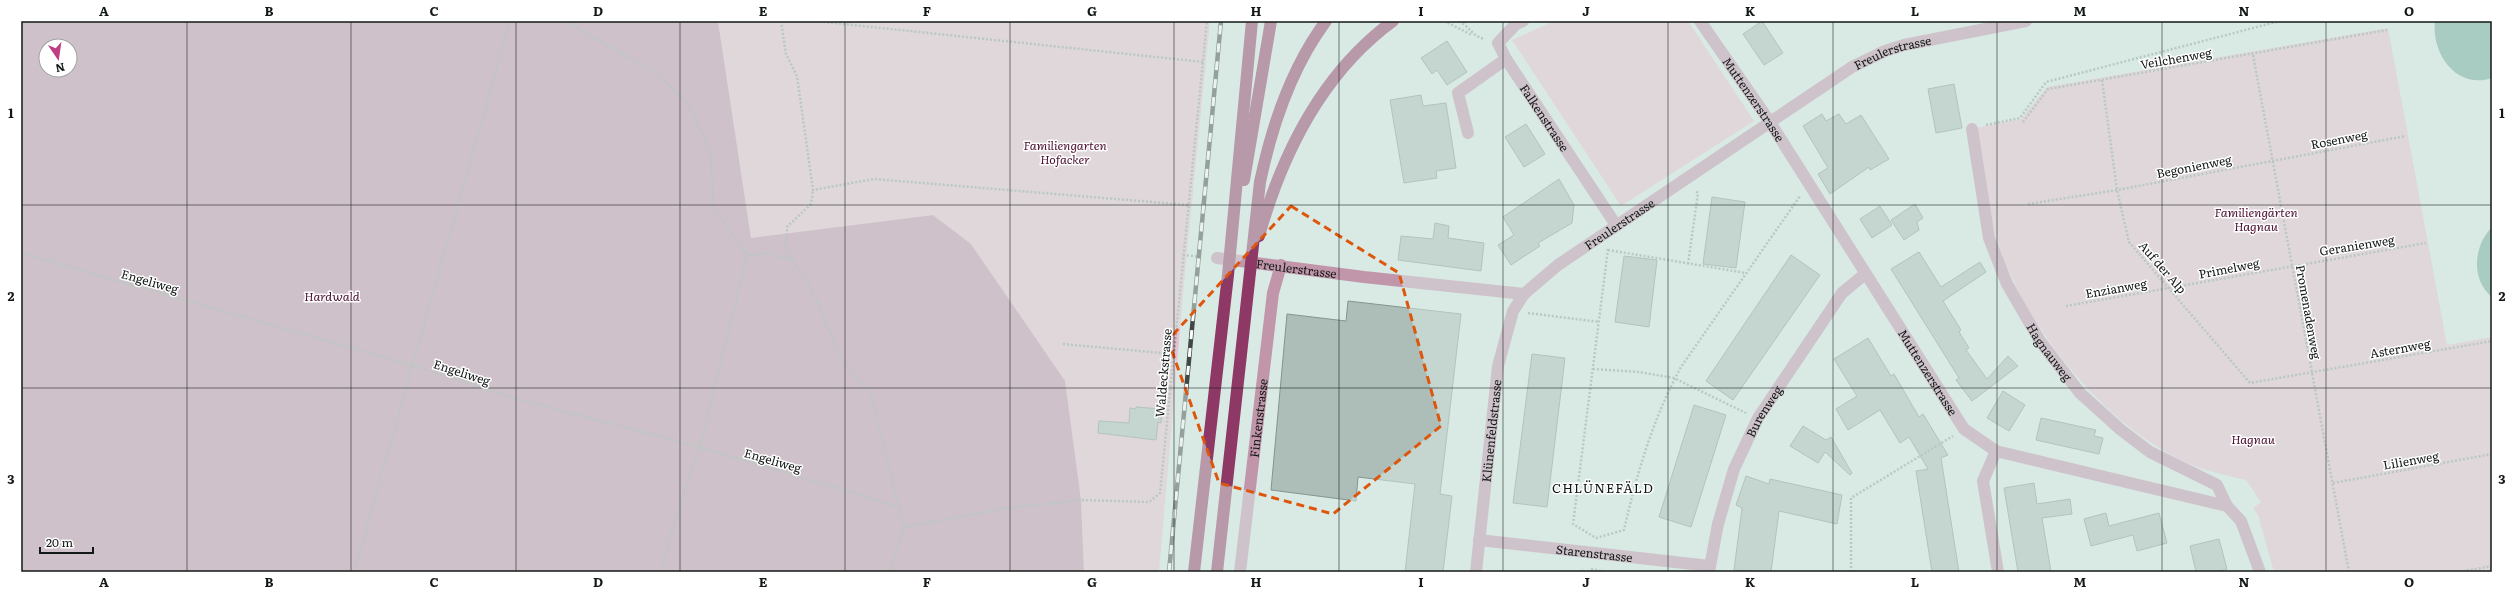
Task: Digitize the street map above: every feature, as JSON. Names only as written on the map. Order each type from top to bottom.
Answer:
[{"type":"highway","points":[[1194,572],[1228,275],[1252,21]]},
{"type":"highway","points":[[1228,275],[1271,21]]},
{"type":"highway","points":[[1217,572],[1258,200],[1271,136],[1297,70],[1326,21]]},
{"type":"highway","points":[[1250,278],[1272,194],[1310,112],[1345,65],[1393,21]]},
{"type":"street","points":[[1498,42],[1516,24],[1523,21]]},
{"type":"street","name":"Muttenzerstrasse","points":[[1700,21],[1770,122],[1964,429],[1996,451],[2227,506]]},
{"type":"street","name":"Freulerstrasse","points":[[1217,258],[1364,278],[1524,294],[1558,265],[1852,67],[1885,51],[1925,40],[2026,21]]},
{"type":"street","name":"Falkenstrasse","points":[[1498,42],[1506,59],[1616,225]]},
{"type":"street","points":[[1468,133],[1458,93],[1506,59]]},
{"type":"street","name":"Hagnauweg","points":[[1972,129],[1989,238],[2007,284],[2040,341],[2080,393],[2120,430],[2150,452],[2217,485],[2227,506]]},
{"type":"street","name":"Finkenstrasse","points":[[1240,572],[1275,265]]},
{"type":"street","name":"Burenweg","points":[[1709,569],[1718,524],[1734,469],[1758,418],[1842,292],[1865,274]]},
{"type":"street","name":"Klünenfeldstrasse","points":[[1476,572],[1498,366],[1513,311],[1524,294]]},
{"type":"street","points":[[1996,451],[1983,482],[1998,572]]},
{"type":"street","points":[[2227,506],[2242,521],[2260,572]]},
{"type":"street","name":"Starenstrasse","points":[[1479,540],[1709,569]]},
{"type":"path","points":[[354,572],[411,365],[510,21]]},
{"type":"path","points":[[565,21],[654,72],[688,103],[710,150],[714,207],[747,256],[700,447],[671,533],[661,572]]},
{"type":"path","points":[[781,21],[786,54],[797,76],[813,190],[811,204],[786,227],[786,252],[809,284],[842,360],[871,395],[884,440],[897,506],[904,527],[890,572]]},
{"type":"path","points":[[816,21],[1203,62]]},
{"type":"path","name":"Waldeckstrasse","points":[[904,527],[1009,508],[1081,500],[1149,502],[1160,493],[1207,21]]},
{"type":"path","points":[[1444,21],[1457,29],[1474,36],[1498,42]]},
{"type":"path","points":[[1459,21],[1465,25],[1474,36]]},
{"type":"path","points":[[1986,125],[2020,118],[2046,82],[2280,21]]},
{"type":"path","name":"Veilchenweg","points":[[2024,122],[2048,89],[2253,55],[2386,30]]},
{"type":"path","name":"Promenadenweg","points":[[2253,55],[2274,160],[2311,373],[2349,572]]},
{"type":"path","name":"Auf der Alp","points":[[2102,80],[2117,190],[2129,242],[2250,383],[2311,373]]},
{"type":"path","name":"Rosenweg","points":[[2274,160],[2406,136]]},
{"type":"path","name":"Begonienweg","points":[[2028,204],[2117,190],[2274,160]]},
{"type":"path","points":[[813,190],[874,179],[1188,205]]},
{"type":"path","points":[[1685,179],[1698,192],[1688,264]]},
{"type":"path","points":[[1606,232],[1608,250],[1574,524],[1596,538],[1624,530],[1646,447],[1674,378],[1809,184]]},
{"type":"path","name":"Geranienweg","points":[[2292,265],[2426,243]]},
{"type":"path","points":[[1608,250],[1746,273]]},
{"type":"path","name":"Engeliweg","points":[[21,253],[411,365],[517,399],[700,447],[897,506]]},
{"type":"path","points":[[747,256],[771,253],[793,261]]},
{"type":"path","points":[[1183,255],[1217,258]]},
{"type":"path","name":"Primelweg","points":[[2169,288],[2292,265]]},
{"type":"path","name":"Enzianweg","points":[[2066,306],[2169,288]]},
{"type":"path","points":[[1513,311],[1599,322]]},
{"type":"path","name":"Asternweg","points":[[2311,373],[2492,341]]},
{"type":"path","points":[[1063,344],[1174,354]]},
{"type":"path","points":[[1593,369],[1639,372],[1674,378],[1758,418]]},
{"type":"path","points":[[1852,572],[1851,498],[1964,429]]},
{"type":"path","name":"Lilienweg","points":[[2333,483],[2492,454]]},
{"type":"path","points":[[2459,572],[2492,566]]},
{"type":"path","points":[[1580,572],[1580,568],[1605,572]]},
{"type":"highlighted area","points":[[1291,206],[1399,273],[1441,426],[1333,514],[1219,483],[1168,340]]},
{"type":"green space","name":"Hardwald","points":[[21,21],[718,21],[751,238],[933,215],[971,244],[1065,381],[1081,500],[1084,572],[21,572]]},
{"type":"green space","name":"Familiengarten Hofacker","points":[[718,21],[1210,21],[1185,272],[1159,572],[1084,572],[1081,500],[1064,381],[971,244],[933,215],[751,238]]},
{"type":"green space","points":[[1554,21],[1688,21],[1754,121],[1621,206],[1512,40]]},
{"type":"green space","name":"Familiengärten Hagnau","points":[[2388,28],[2447,345],[2492,337],[2492,572],[2274,572],[2258,515],[2253,508],[2261,502],[2246,480],[2185,462],[2157,447],[2131,428],[2105,406],[2081,381],[2039,326],[2022,297],[2001,252],[1991,217],[1976,128],[2021,119],[2047,87]]},
{"type":"shaded area","points":[[2435,21],[2492,21],[2492,78],[2479,80],[2467,79],[2457,74],[2448,66],[2437,45]]},
{"type":"shaded area","points":[[2492,227],[2492,297],[2485,290],[2480,281],[2477,262],[2481,243]]},
{"type":"building","points":[[1762,21],[1783,53],[1764,65],[1743,34]]},
{"type":"building","points":[[1447,41],[1467,72],[1447,85],[1437,70],[1432,74],[1421,58]]},
{"type":"building","points":[[1954,84],[1962,128],[1936,133],[1928,89]]},
{"type":"building","points":[[1421,95],[1423,106],[1446,103],[1456,168],[1436,171],[1437,178],[1404,183],[1390,100]]},
{"type":"building","points":[[1822,114],[1826,121],[1839,114],[1846,124],[1861,115],[1889,159],[1870,170],[1869,167],[1830,194],[1818,174],[1828,168],[1803,126]]},
{"type":"building","points":[[1526,124],[1545,154],[1524,167],[1505,137]]},
{"type":"building","points":[[1559,179],[1574,205],[1572,223],[1538,243],[1540,246],[1511,265],[1498,245],[1514,235],[1503,217]]},
{"type":"building","points":[[1712,197],[1745,202],[1736,268],[1703,264]]},
{"type":"building","points":[[1915,204],[1923,218],[1917,222],[1919,230],[1904,240],[1891,220]]},
{"type":"building","points":[[1880,206],[1892,225],[1872,238],[1860,219]]},
{"type":"building","points":[[1435,223],[1449,226],[1448,238],[1484,243],[1481,271],[1398,260],[1401,236],[1433,239]]},
{"type":"building","points":[[1919,252],[1941,287],[1980,262],[1986,272],[1943,301],[1961,330],[1959,332],[1969,348],[1966,350],[1987,379],[2008,356],[2018,366],[1972,401],[1956,380],[1959,378],[1891,269]]},
{"type":"building","points":[[1791,255],[1820,275],[1733,400],[1706,381]]},
{"type":"building","points":[[1624,256],[1657,260],[1649,327],[1615,322]]},
{"type":"building","points":[[1348,301],[1461,314],[1440,494],[1452,496],[1443,572],[1405,572],[1415,484],[1358,477],[1356,501],[1271,490],[1287,314],[1346,321]]},
{"type":"building","points":[[1868,338],[1891,376],[1894,374],[1919,417],[1923,414],[1948,455],[1941,458],[1959,572],[1932,572],[1916,471],[1928,469],[1909,437],[1900,443],[1880,410],[1848,430],[1836,409],[1857,396],[1834,359]]},
{"type":"building","points":[[1532,354],[1565,358],[1547,507],[1513,503]]},
{"type":"building","points":[[2003,391],[2025,405],[2009,431],[1987,418]]},
{"type":"building","points":[[1694,405],[1726,415],[1691,527],[1659,517]]},
{"type":"building","points":[[1136,407],[1162,409],[1161,423],[1158,422],[1156,440],[1098,433],[1099,421],[1129,423],[1130,408],[1136,409]]},
{"type":"building","points":[[2041,418],[2096,430],[2094,436],[2103,438],[2099,454],[2036,440]]},
{"type":"building","points":[[1803,426],[1826,440],[1831,437],[1852,473],[1850,475],[1825,452],[1818,463],[1790,446]]},
{"type":"building","points":[[1746,476],[1769,484],[1770,479],[1842,495],[1837,524],[1779,511],[1771,572],[1734,570],[1742,508],[1736,505]]},
{"type":"building","points":[[2034,483],[2037,504],[2070,499],[2072,514],[2042,518],[2051,572],[2018,572],[2004,488]]},
{"type":"building","points":[[2106,513],[2109,526],[2159,513],[2167,543],[2137,551],[2133,535],[2091,546],[2084,519]]},
{"type":"building","points":[[2219,539],[2227,569],[2216,572],[2196,572],[2190,546]]},
{"type":"railway","points":[[1169,572],[1221,21]]},
{"type":"district","name":"CHLÜNEFÄLD","points":[[1603,487]]},
{"type":"park label","name":"Hagnau","points":[[2253,439]]}]
